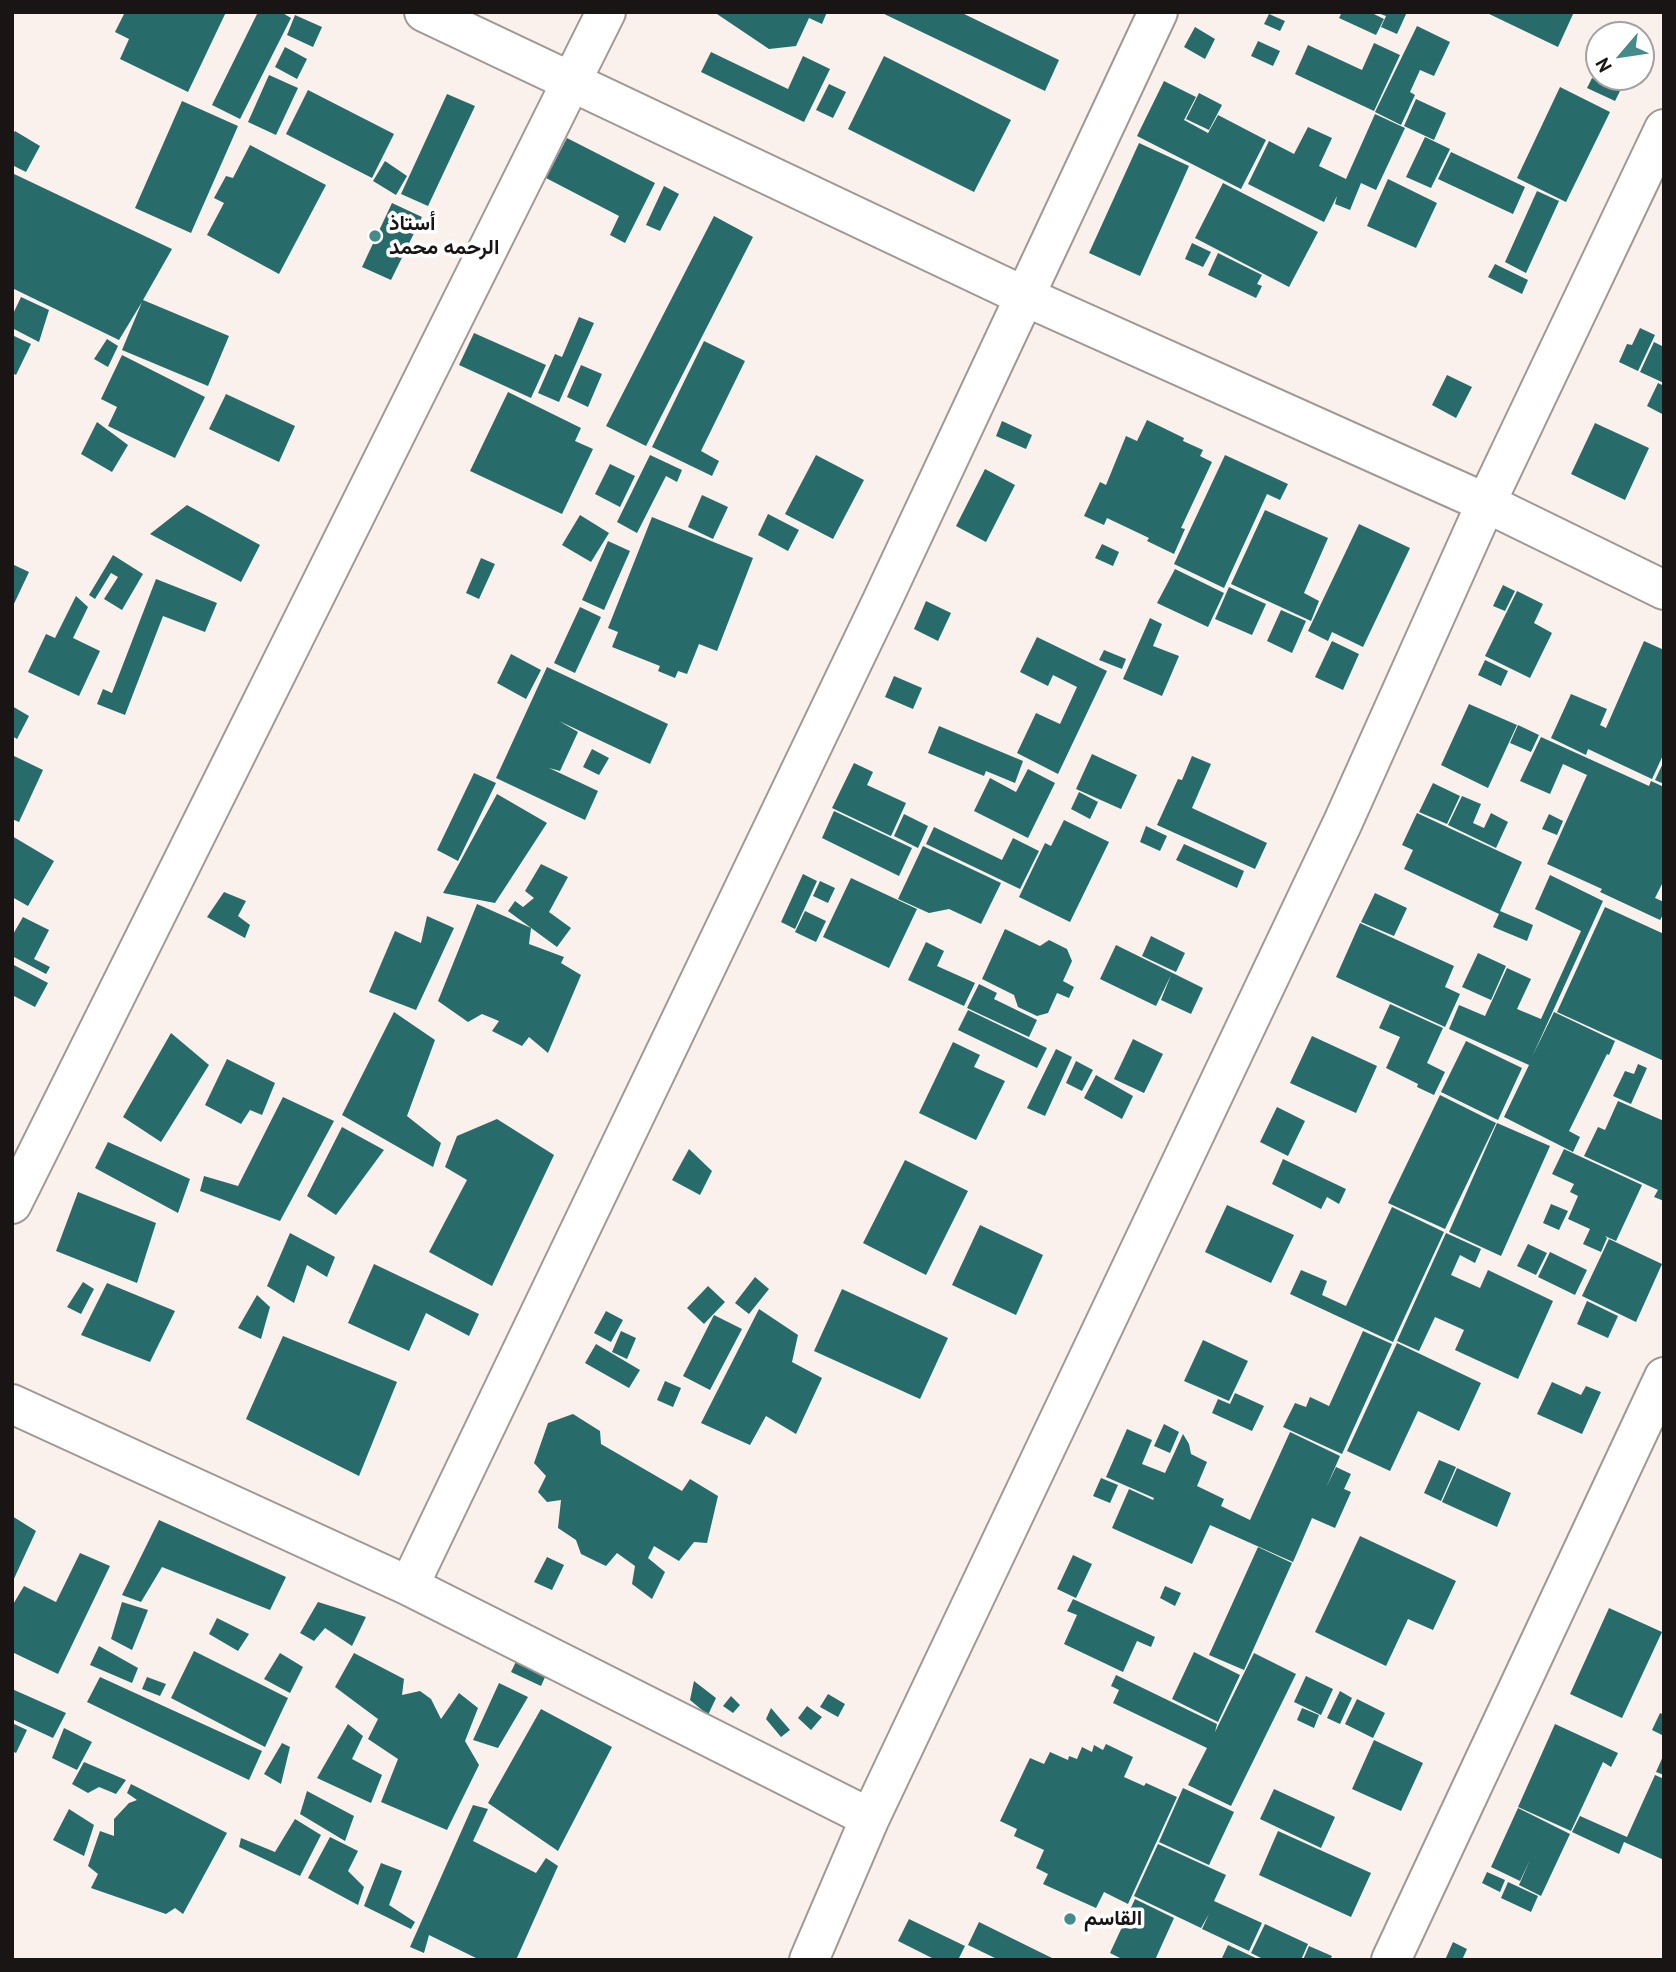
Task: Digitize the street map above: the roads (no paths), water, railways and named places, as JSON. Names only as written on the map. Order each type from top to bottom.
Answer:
[{"type":"street","points":[[424,12],[1024,296],[1486,503],[1664,590]]},
{"type":"street","points":[[12,1204],[606,12]]},
{"type":"street","points":[[409,1586],[881,603],[1158,12]]},
{"type":"street","points":[[809,1960],[870,1818],[1343,822],[1486,503],[1664,129]]},
{"type":"street","points":[[1391,1960],[1664,1377]]},
{"type":"street","points":[[12,1404],[409,1586],[870,1818]]},
{"type":"place","name":"أستاذ الرحمه محمد","points":[[375,236]]},
{"type":"place","name":"القاسم","points":[[1070,1919]]}]
